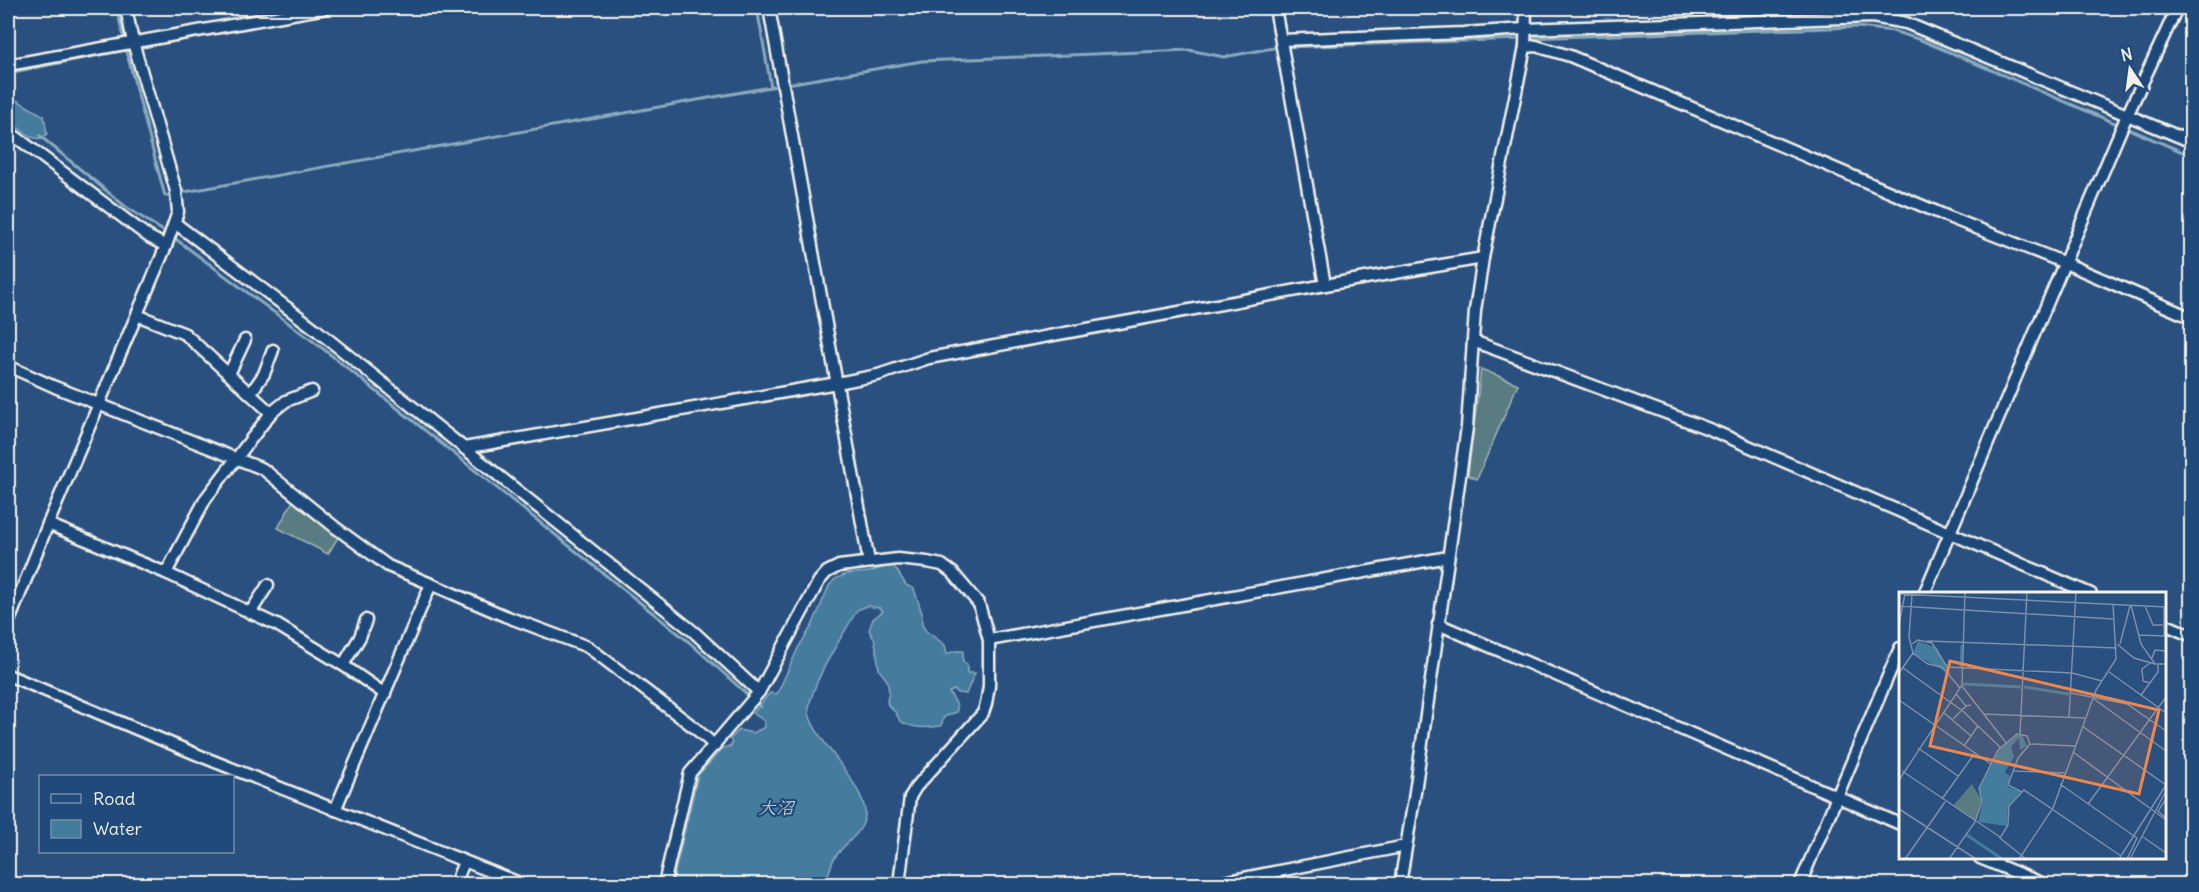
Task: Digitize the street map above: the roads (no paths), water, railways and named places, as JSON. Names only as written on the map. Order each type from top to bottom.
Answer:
[{"type":"street","points":[[8,624],[48,524],[168,243],[178,212],[176,195],[133,42],[126,8]]},
{"type":"street","points":[[8,65],[326,8]]},
{"type":"street","points":[[769,8],[869,562]]},
{"type":"street","points":[[1275,8],[1325,285]]},
{"type":"street","points":[[1400,885],[1467,427],[1473,342],[1483,258],[1525,38],[1526,8]]},
{"type":"street","points":[[1925,592],[2125,121],[2177,8]]},
{"type":"street","points":[[1282,45],[1463,33],[1525,38],[1872,17],[1906,23],[2125,121],[2192,142]]},
{"type":"street","points":[[1525,38],[1536,46],[1570,56],[2192,318]]},
{"type":"street","points":[[8,131],[149,237],[168,243]]},
{"type":"street","points":[[174,224],[314,328],[694,632],[755,697]]},
{"type":"street","points":[[464,448],[837,383],[878,375],[929,358],[1483,258]]},
{"type":"street","points":[[137,315],[185,334],[271,413]]},
{"type":"street","points":[[229,374],[245,340]]},
{"type":"street","points":[[1473,342],[1709,429],[2086,592]]},
{"type":"street","points":[[250,394],[264,374],[273,350]]},
{"type":"street","points":[[8,366],[55,387],[263,469],[336,528],[388,566],[506,616],[588,647],[695,728],[715,746]]},
{"type":"street","points":[[166,573],[206,498],[271,413],[286,402],[312,391]]},
{"type":"street","points":[[48,524],[166,573],[277,625],[386,694]]},
{"type":"street","points":[[989,640],[1448,557]]},
{"type":"street","points":[[664,885],[690,773],[755,697],[819,581],[828,572],[839,567],[898,559],[942,565],[953,573],[979,604],[989,640],[989,686],[983,713],[916,787],[910,797],[899,885]]},
{"type":"street","points":[[335,810],[431,584]]},
{"type":"street","points":[[250,614],[268,585]]},
{"type":"street","points":[[343,665],[360,637],[366,620]]},
{"type":"street","points":[[1438,624],[1899,824]]},
{"type":"street","points":[[2166,625],[2192,636]]},
{"type":"street","points":[[1800,885],[1899,650]]},
{"type":"street","points":[[8,675],[522,885]]},
{"type":"street","points":[[1213,885],[1406,846]]},
{"type":"street","points":[[1982,859],[2044,885]]},
{"type":"street","points":[[455,885],[464,862]]},
{"type":"water","points":[[8,95],[44,116],[47,134],[40,139],[31,137],[8,120]]},
{"type":"water","name":"大沼","points":[[891,565],[906,585],[914,589],[922,613],[922,625],[926,631],[945,645],[947,654],[963,651],[963,662],[967,664],[967,673],[975,673],[966,694],[957,693],[955,690],[949,692],[957,705],[957,712],[944,717],[941,726],[915,727],[900,721],[888,705],[887,680],[879,670],[875,641],[869,630],[873,619],[883,611],[880,608],[867,606],[857,610],[822,671],[809,708],[810,718],[816,730],[857,789],[865,815],[861,828],[834,859],[826,884],[672,884],[698,775],[723,748],[731,746],[730,739],[739,730],[753,733],[765,727],[764,721],[753,713],[770,693],[777,694],[798,648],[812,626],[829,586],[835,579],[847,574],[869,572]]},
{"type":"waterway","points":[[117,8],[123,36]]},
{"type":"waterway","points":[[757,8],[771,87]]},
{"type":"waterway","points":[[1528,38],[1858,27],[1893,31],[1921,40],[2192,156]]},
{"type":"waterway","points":[[1285,47],[1522,39]]},
{"type":"waterway","points":[[787,84],[922,61],[1189,50],[1224,57],[1279,47]]},
{"type":"waterway","points":[[8,73],[126,50],[165,196],[173,194]]},
{"type":"waterway","points":[[179,193],[776,86]]},
{"type":"waterway","points":[[40,136],[126,207],[168,234]]},
{"type":"waterway","points":[[173,237],[326,351],[689,642],[761,707]]}]
